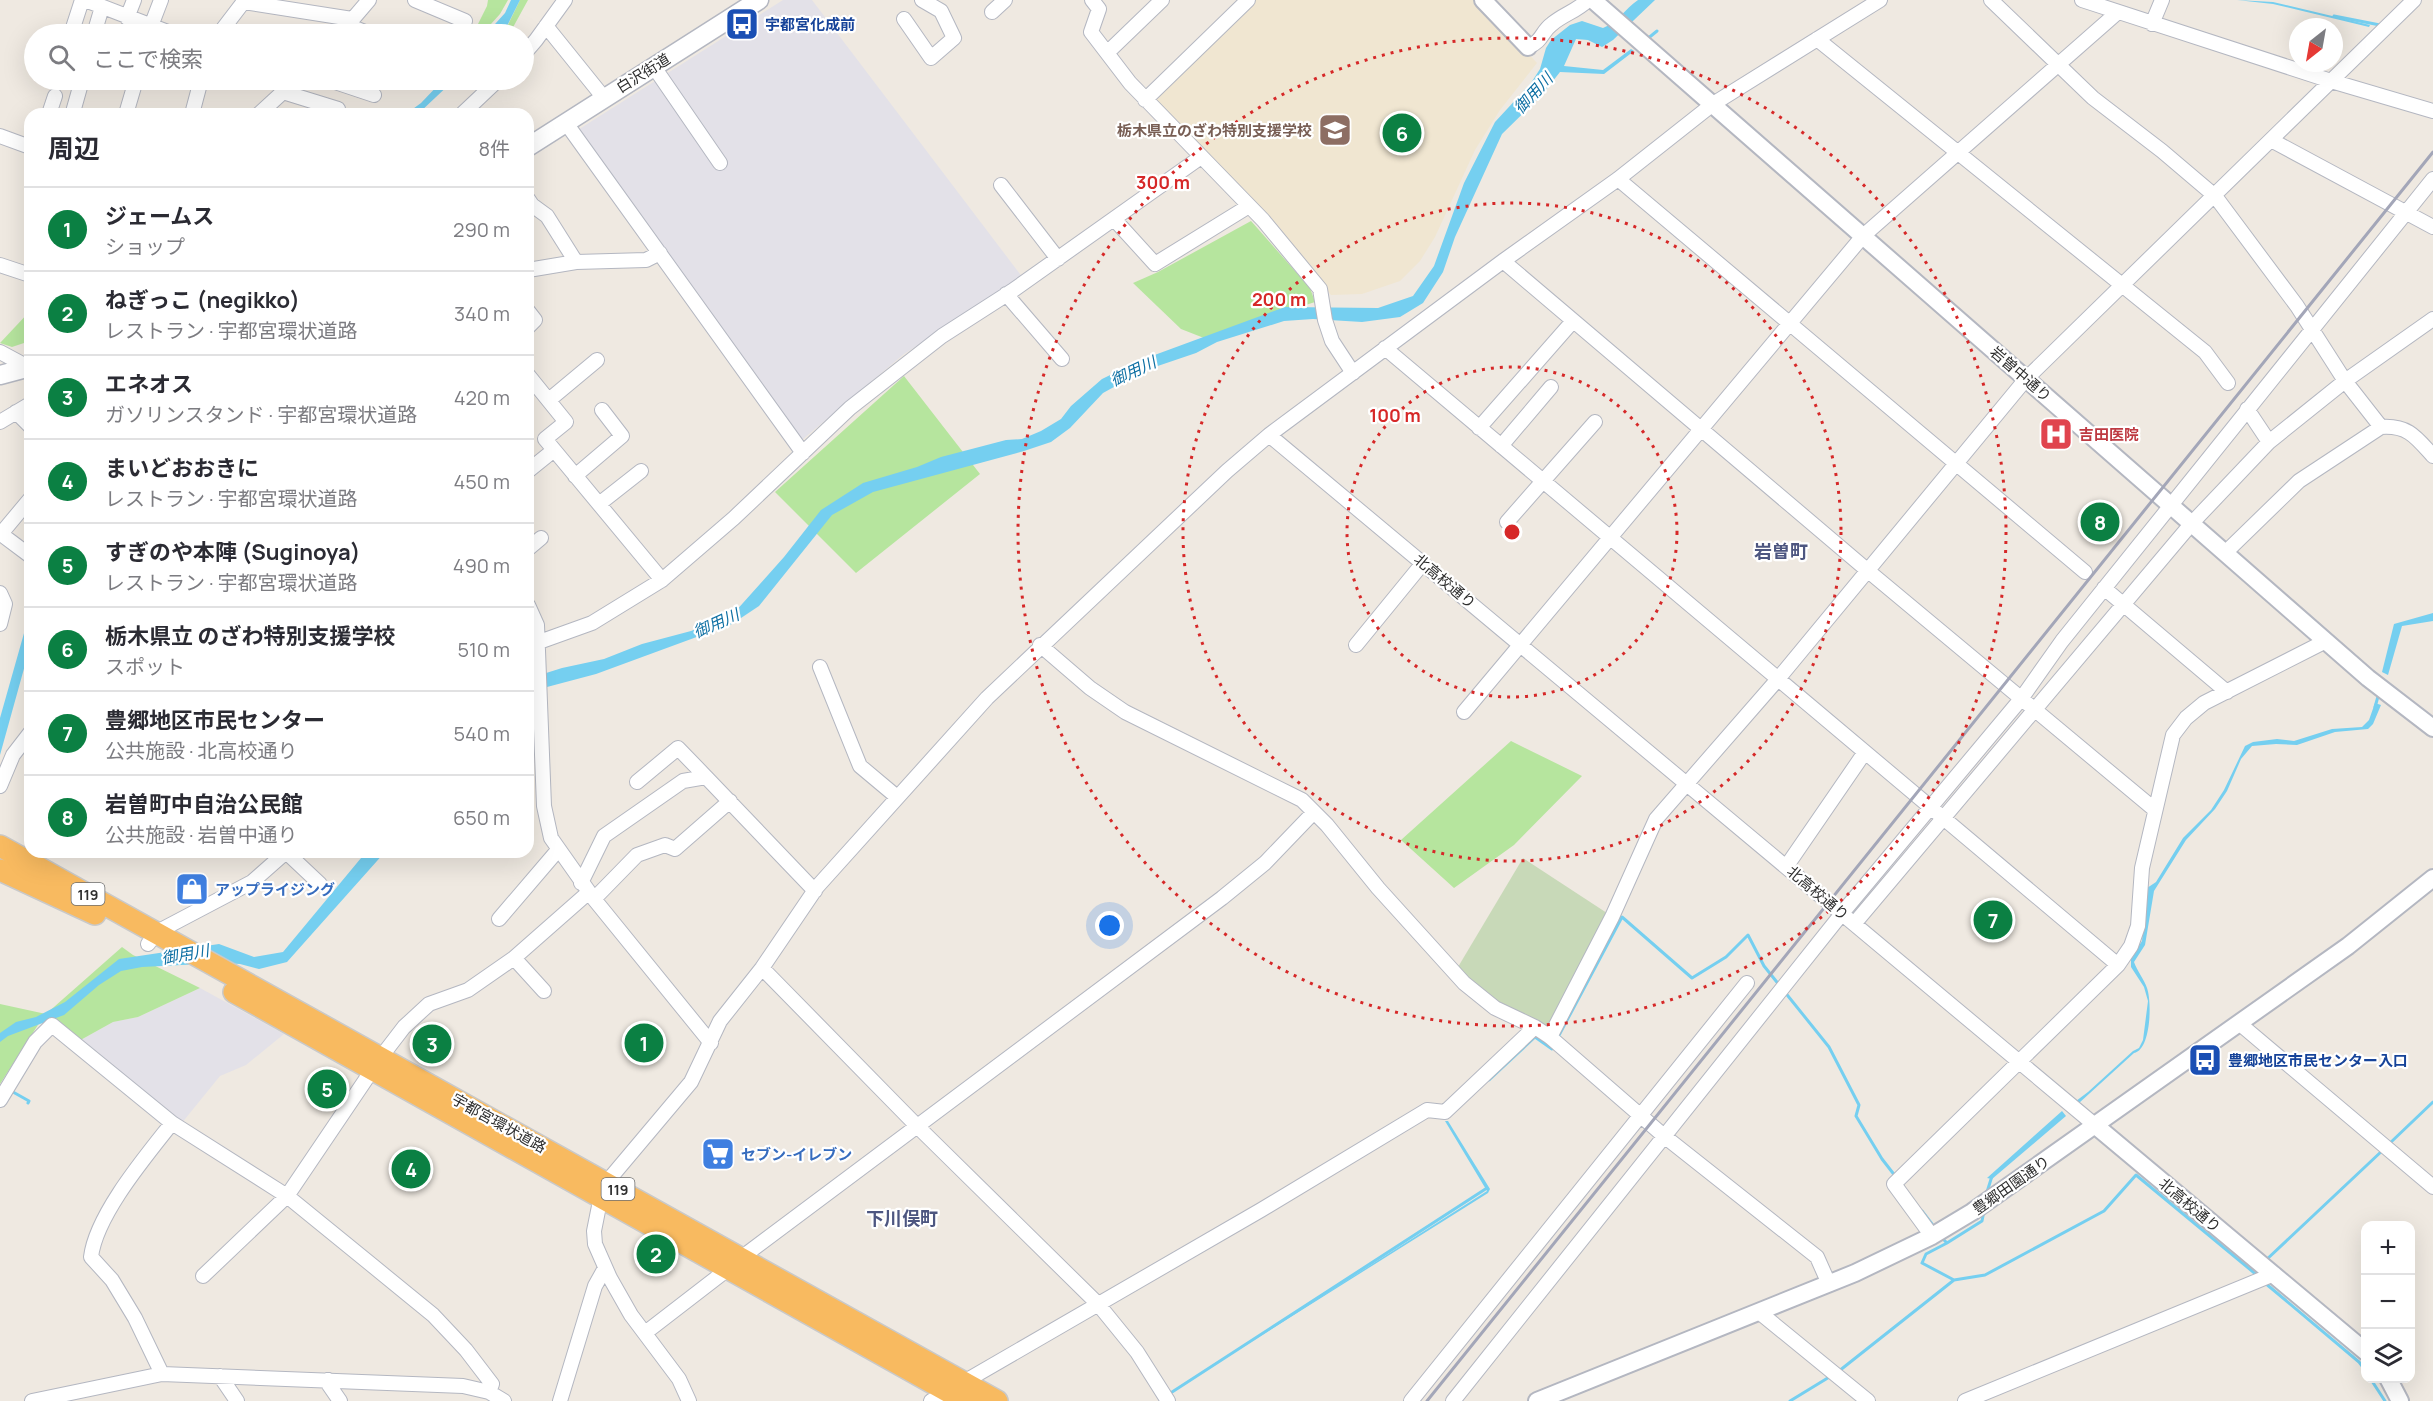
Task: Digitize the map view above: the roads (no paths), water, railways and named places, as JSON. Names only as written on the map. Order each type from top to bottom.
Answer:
[{"type":"highway","name":"119","points":[[0,836],[21,848],[9,859]]},
{"type":"highway","name":"宇都宮環状道路","points":[[0,846],[9,859],[95,914],[153,938]]},
{"type":"highway","name":"宇都宮環状道路","points":[[9,859],[735,1263],[952,1394],[997,1401]]},
{"type":"highway","name":"119","points":[[0,870],[95,914]]},
{"type":"main road","name":"白沢街道","points":[[534,143],[759,0]]},
{"type":"main road","points":[[0,375],[24,368]]},
{"type":"street","points":[[75,24],[83,0],[138,24]]},
{"type":"street","points":[[127,18],[134,0]]},
{"type":"street","points":[[151,24],[161,0]]},
{"type":"street","points":[[348,24],[369,0]]},
{"type":"street","points":[[416,0],[465,21]]},
{"type":"street","points":[[534,41],[565,0]]},
{"type":"street","points":[[903,19],[931,58],[954,38],[941,11],[922,0]]},
{"type":"street","points":[[992,12],[1005,0]]},
{"type":"street","points":[[1092,0],[1099,9],[1091,32],[1130,83],[1249,206],[1320,289],[1325,320],[1332,341],[1353,373]]},
{"type":"street","points":[[1108,52],[1162,0]]},
{"type":"street","points":[[1145,100],[1248,0]]},
{"type":"street","points":[[1483,0],[1528,47],[1538,42],[1551,24],[1576,11],[1588,0]]},
{"type":"street","name":"岩曽中通り","points":[[1593,0],[2368,678],[2433,728]]},
{"type":"street","points":[[689,1401],[679,1379],[631,1315],[605,1268],[595,1244],[594,1231],[599,1206],[605,1190],[691,1082],[720,1021],[762,969],[814,891],[987,698],[1040,645],[1227,471],[1269,435],[1503,261],[1618,179],[1713,104],[1880,0]]},
{"type":"street","points":[[1991,0],[2093,98],[2162,151],[2215,196],[2297,306],[2344,381],[2382,427]]},
{"type":"street","points":[[2082,0],[2331,81],[2433,111]]},
{"type":"street","points":[[2152,24],[2162,0]]},
{"type":"street","points":[[1550,1037],[1612,917],[1656,819],[1778,679],[2026,378],[2414,0]]},
{"type":"street","points":[[227,24],[245,1],[338,24]]},
{"type":"street","points":[[97,24],[102,8]]},
{"type":"street","points":[[1464,712],[1863,236],[2118,12]]},
{"type":"street","points":[[546,26],[604,98]]},
{"type":"street","points":[[1817,39],[2205,352],[2228,383]]},
{"type":"street","points":[[654,67],[720,163]]},
{"type":"street","points":[[74,108],[79,90]]},
{"type":"street","points":[[128,108],[133,90]]},
{"type":"street","points":[[194,108],[198,90]]},
{"type":"street","points":[[359,90],[374,95]]},
{"type":"street","points":[[468,108],[487,90]]},
{"type":"street","points":[[266,108],[283,92],[335,108]]},
{"type":"street","points":[[51,108],[55,96]]},
{"type":"street","points":[[566,123],[803,453]]},
{"type":"street","points":[[0,136],[24,145]]},
{"type":"street","points":[[2271,140],[2433,227]]},
{"type":"street","points":[[534,644],[592,623],[662,580],[734,518],[850,408],[942,336],[1058,259],[1201,157]]},
{"type":"street","points":[[1618,179],[2085,573]]},
{"type":"street","points":[[1453,1401],[1842,914],[2021,699],[2062,641],[2433,179]]},
{"type":"street","points":[[1001,185],[1058,259]]},
{"type":"street","points":[[534,206],[547,216],[576,262]]},
{"type":"street","points":[[1114,219],[1155,264],[1249,206]]},
{"type":"street","points":[[534,269],[576,262],[646,260],[660,253]]},
{"type":"street","points":[[1503,261],[1867,570],[2154,809]]},
{"type":"street","points":[[0,265],[24,274]]},
{"type":"street","points":[[1006,294],[1062,359]]},
{"type":"street","points":[[1854,924],[2192,523],[2269,442],[2344,381],[2433,319]]},
{"type":"street","points":[[1479,428],[1573,321]]},
{"type":"street","points":[[1385,348],[2118,965]]},
{"type":"street","points":[[0,352],[24,364]]},
{"type":"street","points":[[549,400],[597,360]]},
{"type":"street","points":[[534,382],[567,422],[545,439],[662,580]]},
{"type":"street","points":[[1501,446],[1551,387]]},
{"type":"street","points":[[0,422],[24,407]]},
{"type":"street","points":[[2247,409],[2269,442]]},
{"type":"street","points":[[575,476],[622,436],[602,410]]},
{"type":"street","points":[[16,412],[24,420]]},
{"type":"street","points":[[1507,522],[1595,422]]},
{"type":"street","points":[[2226,552],[2299,481],[2382,427],[2403,428],[2433,456]]},
{"type":"street","name":"北高校通り","points":[[1269,435],[1522,644],[2361,1348]]},
{"type":"street","points":[[534,466],[554,450]]},
{"type":"street","points":[[599,504],[641,471]]},
{"type":"street","points":[[24,506],[0,534],[24,551]]},
{"type":"street","points":[[534,544],[541,538]]},
{"type":"street","points":[[1356,645],[1423,563]]},
{"type":"street","points":[[2104,588],[2227,692]]},
{"type":"street","points":[[0,593],[5,604],[0,624]]},
{"type":"street","points":[[534,618],[537,625],[534,639]]},
{"type":"street","points":[[1932,1236],[1894,1184],[2118,965],[2131,946],[2138,926],[2142,868],[2173,735],[2186,718],[2204,703],[2326,641]]},
{"type":"street","points":[[1040,645],[1090,688],[1125,712],[1302,800],[1464,983],[1495,1008],[1535,1027],[1550,1037],[1664,1136],[1817,1257],[1828,1284]]},
{"type":"street","points":[[534,652],[544,806],[551,838],[588,891],[711,1043]]},
{"type":"street","points":[[820,667],[860,766],[897,797]]},
{"type":"street","points":[[0,786],[13,755],[24,741]]},
{"type":"street","points":[[637,782],[678,748],[814,891]]},
{"type":"street","points":[[1786,867],[1865,752]]},
{"type":"street","points":[[588,891],[604,836],[683,782],[706,777]]},
{"type":"street","points":[[203,1276],[287,1196],[377,1063],[404,1027],[429,1004],[468,990],[514,958],[588,891],[637,855],[665,845],[675,849],[730,801]]},
{"type":"street","points":[[645,1333],[1222,898],[1265,863],[1314,812]]},
{"type":"street","points":[[499,919],[558,850]]},
{"type":"street","points":[[153,938],[252,882],[279,858]]},
{"type":"street","points":[[292,858],[320,884]]},
{"type":"street","name":"豊郷田園通り","points":[[1537,1401],[1828,1284],[1932,1236],[1972,1212],[2240,1024],[2365,933],[2433,878]]},
{"type":"street","points":[[514,958],[544,991]]},
{"type":"street","points":[[762,969],[1098,1304],[1137,1352],[1168,1401]]},
{"type":"street","points":[[1412,1401],[1747,983]]},
{"type":"street","points":[[2240,1024],[2433,1186]]},
{"type":"street","points":[[0,1100],[35,1042],[52,1025],[172,1124],[287,1196],[433,1315],[479,1366],[492,1384],[489,1392]]},
{"type":"street","points":[[952,1394],[1098,1304],[1427,1110],[1445,1112],[1535,1027]]},
{"type":"street","points":[[162,1374],[135,1318],[112,1280],[91,1257],[93,1240],[134,1171],[172,1124]]},
{"type":"street","points":[[560,1401],[595,1286],[605,1268]]},
{"type":"street","points":[[1965,1401],[2274,1274]]},
{"type":"street","points":[[1759,1312],[1868,1401]]},
{"type":"street","points":[[32,1401],[162,1374],[455,1385],[489,1392],[504,1401]]},
{"type":"street","points":[[220,1376],[237,1401]]},
{"type":"street","points":[[328,1380],[340,1401]]},
{"type":"street","points":[[2391,1383],[2400,1401]]},
{"type":"water","points":[[511,0],[520,0],[508,24],[495,24],[505,13]]},
{"type":"water","name":"御用川","points":[[1638,0],[1655,0],[1613,40],[1602,47],[1588,40],[1576,39],[1564,66],[1603,70],[1631,49],[1634,51],[1604,74],[1560,72],[1541,96],[1502,134],[1455,237],[1443,272],[1423,303],[1400,317],[1362,322],[1313,319],[1284,321],[1217,342],[1196,353],[1143,371],[1103,393],[1070,428],[1051,442],[873,492],[832,515],[759,606],[732,624],[596,674],[547,687],[534,698],[534,681],[543,674],[604,659],[642,644],[691,631],[734,613],[784,557],[821,510],[863,483],[917,467],[941,457],[1006,440],[1022,439],[1061,419],[1071,406],[1102,379],[1141,360],[1285,307],[1378,308],[1413,296],[1434,266],[1464,183],[1495,122],[1531,83],[1540,69],[1546,48],[1551,40],[1570,25],[1582,21],[1603,28]]},
{"type":"water","points":[[2237,0],[2273,2],[2340,18],[2331,18],[2273,4]]},
{"type":"water","points":[[2343,19],[2370,25],[2369,27],[2343,21]]},
{"type":"water","points":[[433,90],[443,90],[424,108],[414,108]]},
{"type":"water","points":[[2433,613],[2433,621],[2402,626],[2388,675],[2382,672],[2394,624]]},
{"type":"water","points":[[24,633],[24,669],[0,755],[0,718]]},
{"type":"water","points":[[2375,703],[2381,705],[2373,724],[2368,729],[2335,732],[2297,745],[2252,746],[2241,759],[2227,791],[2215,809],[2186,840],[2154,891],[2145,945],[2134,962],[2149,995],[2149,1025],[2144,1044],[2079,1103],[2076,1101],[2139,1048],[2143,1040],[2148,1001],[2144,987],[2131,967],[2131,958],[2142,941],[2147,888],[2156,882],[2183,838],[2211,810],[2224,790],[2245,746],[2253,742],[2277,739],[2294,741],[2332,729],[2362,727],[2369,720]]},
{"type":"water","name":"御用川","points":[[361,858],[380,858],[287,962],[259,969],[240,964],[221,963],[142,967],[121,971],[99,985],[64,1015],[8,1036],[0,1042],[0,1033],[16,1022],[36,1017],[65,1002],[119,959],[219,944],[254,957],[283,952]]},
{"type":"water","points":[[2062,1111],[2066,1116],[1992,1179],[1987,1178]]},
{"type":"water","points":[[1445,1121],[1448,1121],[1490,1189],[1488,1193],[1157,1401],[1487,1191]]},
{"type":"waterway","points":[[2334,16],[2380,25]]},
{"type":"waterway","points":[[1646,40],[1657,31]]},
{"type":"waterway","points":[[2375,707],[2379,693]]},
{"type":"waterway","points":[[1557,1039],[1622,917],[1692,978],[1726,957],[1748,935],[1764,966],[1780,986]]},
{"type":"waterway","points":[[1784,991],[1829,1047],[1859,1105],[1856,1116],[1882,1159],[1896,1177]]},
{"type":"waterway","points":[[1489,1080],[1535,1037],[1552,1049],[1554,1045]]},
{"type":"waterway","points":[[13,1092],[29,1101],[28,1103]]},
{"type":"waterway","points":[[2390,1143],[2433,1102]]},
{"type":"waterway","points":[[2265,1261],[2383,1150]]},
{"type":"waterway","points":[[1954,1280],[1985,1275],[2104,1211],[2136,1175],[2258,1276]]},
{"type":"waterway","points":[[1987,1192],[1992,1176]]},
{"type":"waterway","points":[[1169,1394],[1487,1188]]},
{"type":"waterway","points":[[1922,1211],[1932,1224]]},
{"type":"waterway","points":[[1947,1243],[1982,1221],[1984,1211]]},
{"type":"waterway","points":[[1839,1371],[1954,1280],[1922,1263],[1926,1254],[1947,1243],[1944,1240]]},
{"type":"waterway","points":[[2265,1283],[2361,1365]]},
{"type":"waterway","points":[[1790,1401],[1831,1376]]},
{"type":"waterway","points":[[2373,1383],[2385,1401]]},
{"type":"railway","points":[[1427,1401],[2433,152]]},
{"type":"place","name":"宇都宮化成前","points":[[742,24]]},
{"type":"place","name":"栃木県立のざわ特別支援学校","points":[[1335,130]]},
{"type":"place","name":"栃木県立 のざわ特別支援学校","points":[[1402,133]]},
{"type":"place","name":"吉田医院","points":[[2056,434]]},
{"type":"place","name":"岩曽町中自治公民館","points":[[2100,522]]},
{"type":"place","name":"アップライジング","points":[[192,889]]},
{"type":"place","name":"豊郷地区市民センター","points":[[1993,920]]},
{"type":"place","name":"ジェームス","points":[[644,1043]]},
{"type":"place","name":"エネオス","points":[[432,1044]]},
{"type":"place","name":"豊郷地区市民センター入口","points":[[2205,1060]]},
{"type":"place","name":"すぎのや本陣 (Suginoya)","points":[[327,1089]]},
{"type":"place","name":"セブン-イレブン","points":[[718,1154]]},
{"type":"place","name":"まいどおおきに","points":[[411,1169]]},
{"type":"place","name":"ねぎっこ (negikko)","points":[[656,1254]]},
{"type":"district","name":"岩曽町","points":[[1781,551]]},
{"type":"district","name":"下川俣町","points":[[902,1218]]}]
